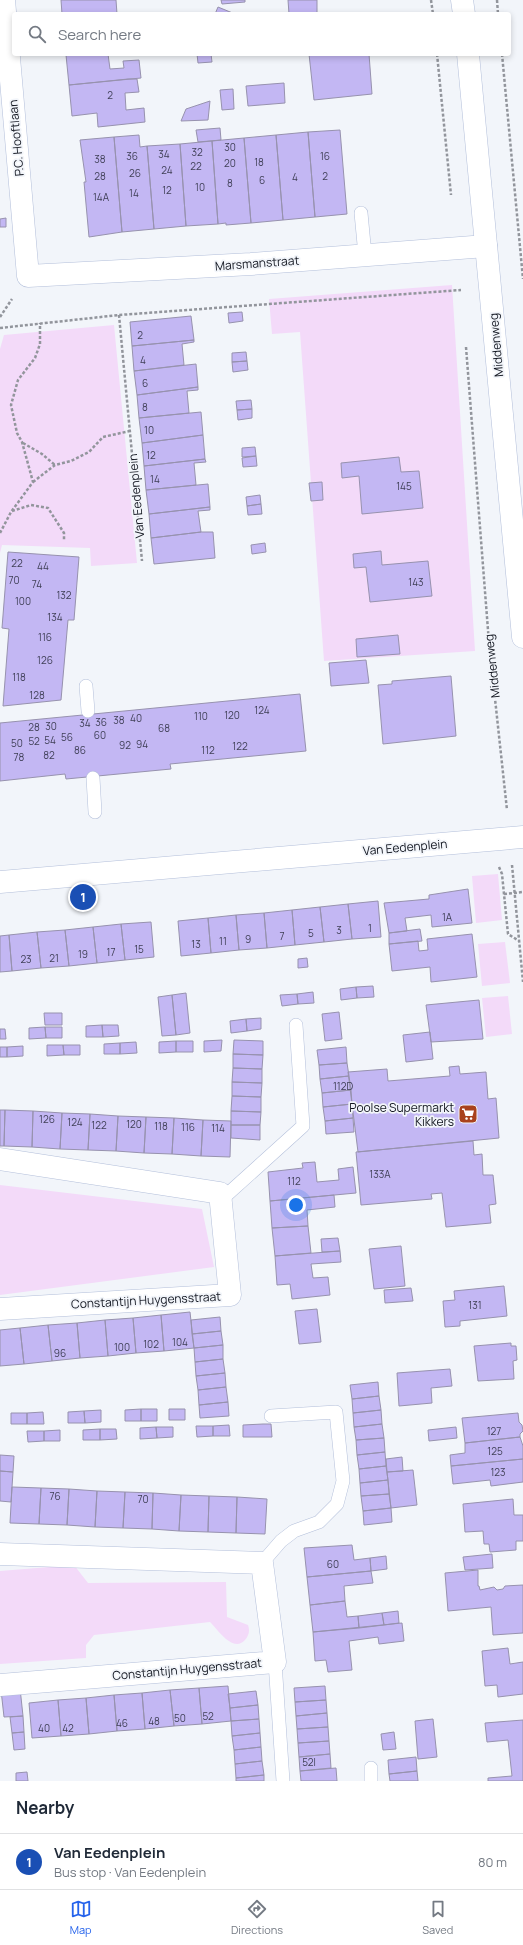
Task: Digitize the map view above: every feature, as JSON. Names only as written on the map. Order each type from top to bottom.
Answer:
[{"type":"street","name":"P.C. Hooftlaan","points":[[4,0],[28,276]]},
{"type":"street","points":[[462,0],[464,12]]},
{"type":"street","name":"Middenweg","points":[[468,56],[523,637]]},
{"type":"street","name":"Marsmanstraat","points":[[28,276],[251,264],[486,246]]},
{"type":"street","name":"Van Eedenplein","points":[[0,882],[523,837]]},
{"type":"street","points":[[0,1159],[220,1192],[221,1200]]},
{"type":"street","name":"Constantijn Huygensstraat","points":[[0,1309],[230,1295],[221,1200]]},
{"type":"street","points":[[0,1554],[262,1563]]},
{"type":"street","name":"Constantijn Huygensstraat","points":[[0,1684],[275,1662],[262,1563]]},
{"type":"lane","points":[[361,213],[365,255]]},
{"type":"lane","points":[[86,686],[88,711]]},
{"type":"lane","points":[[93,778],[95,812]]},
{"type":"lane","points":[[221,1200],[303,1126],[296,1025]]},
{"type":"lane","points":[[262,1563],[281,1541],[294,1532],[319,1522],[337,1504],[343,1481],[336,1412],[270,1416]]},
{"type":"lane","points":[[275,1662],[283,1781]]},
{"type":"lane","points":[[371,1768],[371,1781]]},
{"type":"path","points":[[431,0],[433,12]]},
{"type":"path","points":[[497,0],[498,12]]},
{"type":"path","points":[[437,56],[452,197]]},
{"type":"path","points":[[502,56],[523,279]]},
{"type":"path","points":[[0,328],[119,315],[461,290],[460,284]]},
{"type":"path","name":"Van Eedenplein","points":[[119,315],[142,562]]},
{"type":"path","points":[[33,482],[22,442],[17,433],[11,405],[18,380],[34,358],[40,344],[40,323]]},
{"type":"path","name":"Middenweg","points":[[466,345],[489,643],[506,804]]},
{"type":"path","points":[[0,533],[11,512],[33,482],[55,465],[71,461],[89,452],[102,438],[130,431]]},
{"type":"path","points":[[22,442],[42,454],[55,465]]},
{"type":"path","points":[[11,512],[31,505],[48,508],[64,533],[64,540]]},
{"type":"path","points":[[513,876],[523,982]]},
{"type":"path","points":[[504,894],[523,892]]},
{"type":"shaded area","points":[[452,285],[475,651],[324,661],[300,332],[272,334],[269,299]]},
{"type":"shaded area","points":[[114,325],[137,563],[91,566],[90,548],[2,545],[0,553],[0,349],[4,335]]},
{"type":"shaded area","points":[[498,874],[502,920],[476,923],[472,876]]},
{"type":"shaded area","points":[[505,942],[510,983],[482,986],[478,944]]},
{"type":"shaded area","points":[[508,996],[512,1034],[486,1037],[482,998]]},
{"type":"shaded area","points":[[0,1185],[202,1209],[214,1267],[0,1295]]},
{"type":"shaded area","points":[[74,1565],[88,1583],[226,1582],[227,1617],[248,1625],[248,1635],[245,1640],[236,1644],[221,1635],[210,1622],[94,1635],[86,1645],[86,1658],[0,1664],[0,1571]]},
{"type":"building","points":[[61,0],[116,0],[117,12],[62,12]]},
{"type":"building","points":[[221,0],[245,0],[245,2],[222,4]]},
{"type":"building","points":[[288,0],[317,0],[317,12],[289,12]]},
{"type":"building","points":[[218,7],[230,12],[216,12]]},
{"type":"building","points":[[66,56],[108,56],[110,69],[124,68],[123,61],[139,60],[141,78],[69,85]]},
{"type":"building","points":[[197,56],[211,56],[212,62],[198,63]]},
{"type":"building","points":[[309,56],[369,56],[372,94],[314,100]]},
{"type":"building","points":[[137,79],[139,92],[125,93],[126,110],[144,108],[145,122],[98,127],[97,113],[72,116],[69,85]]},
{"type":"building","points":[[284,83],[285,103],[248,106],[246,86]]},
{"type":"building","points":[[233,89],[234,109],[222,110],[220,90]]},
{"type":"building","points":[[210,101],[208,120],[181,121],[186,109]]},
{"type":"building","points":[[220,128],[221,140],[198,142],[196,130]]},
{"type":"building","points":[[340,130],[347,214],[315,217],[308,132]]},
{"type":"building","points":[[308,132],[315,217],[283,220],[276,135]]},
{"type":"building","points":[[139,135],[140,147],[147,146],[154,229],[122,232],[114,137]]},
{"type":"building","points":[[276,135],[283,220],[251,223],[244,138]]},
{"type":"building","points":[[114,137],[122,232],[89,237],[84,182],[86,182],[80,140]]},
{"type":"building","points":[[244,138],[251,223],[226,225],[226,223],[218,224],[212,141]]},
{"type":"building","points":[[212,141],[218,224],[186,226],[180,144]]},
{"type":"building","points":[[180,144],[186,226],[154,229],[147,146]]},
{"type":"building","points":[[6,218],[6,227],[0,227],[0,219]]},
{"type":"building","points":[[242,312],[243,321],[229,323],[228,313]]},
{"type":"building","points":[[191,316],[194,340],[132,346],[130,322]]},
{"type":"building","points":[[194,340],[194,342],[182,344],[184,365],[134,371],[132,346]]},
{"type":"building","points":[[246,352],[247,361],[232,362],[232,353]]},
{"type":"building","points":[[247,361],[248,370],[233,372],[232,362]]},
{"type":"building","points":[[196,364],[198,387],[137,395],[134,371]]},
{"type":"building","points":[[198,387],[198,390],[187,391],[189,413],[139,418],[137,395]]},
{"type":"building","points":[[251,400],[252,409],[237,410],[236,401]]},
{"type":"building","points":[[252,409],[252,418],[238,420],[237,410]]},
{"type":"building","points":[[201,412],[203,435],[142,443],[139,418]]},
{"type":"building","points":[[203,435],[205,459],[144,466],[142,443]]},
{"type":"building","points":[[255,447],[256,456],[242,457],[242,448]]},
{"type":"building","points":[[256,456],[257,466],[243,467],[242,458]]},
{"type":"building","points":[[399,457],[401,472],[419,471],[423,508],[362,514],[359,476],[342,478],[341,463]]},
{"type":"building","points":[[205,459],[206,462],[194,463],[196,485],[146,490],[144,466]]},
{"type":"building","points":[[322,482],[323,500],[311,501],[309,483]]},
{"type":"building","points":[[208,484],[210,507],[149,514],[146,490]]},
{"type":"building","points":[[260,495],[261,504],[247,506],[246,497]]},
{"type":"building","points":[[261,504],[262,514],[248,515],[247,506]]},
{"type":"building","points":[[210,507],[210,510],[198,511],[201,532],[151,538],[149,514]]},
{"type":"building","points":[[213,532],[215,558],[154,564],[151,538]]},
{"type":"building","points":[[265,543],[266,552],[252,554],[251,545]]},
{"type":"building","points":[[381,551],[382,565],[428,561],[432,596],[370,602],[366,567],[354,568],[353,554]]},
{"type":"building","points":[[8,552],[79,557],[74,620],[68,620],[61,700],[3,706],[9,629],[2,628]]},
{"type":"building","points":[[398,635],[400,654],[357,657],[356,639]]},
{"type":"building","points":[[366,660],[369,683],[331,686],[329,663]]},
{"type":"building","points":[[451,676],[456,736],[383,744],[378,685],[392,684],[392,681]]},
{"type":"building","points":[[300,694],[306,751],[170,764],[171,769],[66,779],[65,774],[0,781],[0,723]]},
{"type":"building","points":[[468,889],[472,923],[432,927],[431,915],[405,918],[407,931],[389,933],[384,903],[429,899],[429,895]]},
{"type":"building","points":[[378,901],[381,937],[352,939],[348,904]]},
{"type":"building","points":[[348,904],[352,939],[324,942],[320,907]]},
{"type":"building","points":[[320,907],[324,942],[295,945],[292,910]]},
{"type":"building","points":[[292,910],[295,945],[267,948],[264,913]]},
{"type":"building","points":[[264,913],[267,948],[239,950],[236,915]]},
{"type":"building","points":[[236,915],[239,950],[211,953],[208,918]]},
{"type":"building","points":[[208,918],[211,953],[181,956],[178,921]]},
{"type":"building","points":[[151,922],[154,957],[125,960],[121,924]]},
{"type":"building","points":[[121,924],[125,960],[97,963],[93,927]]},
{"type":"building","points":[[93,927],[97,963],[69,966],[65,930]]},
{"type":"building","points":[[420,929],[422,941],[389,944],[389,933]]},
{"type":"building","points":[[65,930],[69,966],[41,968],[37,932]]},
{"type":"building","points":[[37,932],[41,968],[12,971],[9,935]]},
{"type":"building","points":[[472,934],[477,977],[431,982],[430,967],[392,971],[389,944],[418,941],[419,951],[428,950],[427,939]]},
{"type":"building","points":[[9,935],[12,971],[0,972],[0,936]]},
{"type":"building","points":[[307,958],[308,967],[298,968],[298,959]]},
{"type":"building","points":[[373,986],[374,997],[357,998],[356,987]]},
{"type":"building","points":[[356,987],[357,998],[341,1000],[340,989]]},
{"type":"building","points":[[313,992],[314,1003],[298,1004],[297,994]]},
{"type":"building","points":[[186,993],[190,1033],[176,1035],[172,995]]},
{"type":"building","points":[[297,994],[298,1004],[282,1006],[280,995]]},
{"type":"building","points":[[172,995],[176,1035],[162,1036],[158,997]]},
{"type":"building","points":[[479,1000],[483,1039],[431,1042],[426,1005]]},
{"type":"building","points":[[339,1012],[342,1039],[325,1041],[322,1014]]},
{"type":"building","points":[[44,1013],[62,1013],[62,1025],[45,1025]]},
{"type":"building","points":[[261,1018],[261,1029],[247,1031],[246,1019]]},
{"type":"building","points":[[246,1019],[247,1031],[231,1033],[230,1021]]},
{"type":"building","points":[[102,1025],[103,1037],[86,1037],[86,1026]]},
{"type":"building","points":[[102,1025],[118,1025],[119,1036],[103,1037]]},
{"type":"building","points":[[45,1027],[62,1027],[62,1038],[46,1038]]},
{"type":"building","points":[[45,1027],[46,1038],[29,1039],[29,1028]]},
{"type":"building","points":[[0,1029],[5,1029],[6,1039],[0,1039]]},
{"type":"building","points":[[430,1032],[433,1059],[406,1062],[403,1035]]},
{"type":"building","points":[[222,1040],[221,1051],[204,1052],[204,1041]]},
{"type":"building","points":[[234,1040],[263,1041],[263,1055],[233,1054]]},
{"type":"building","points":[[176,1041],[193,1041],[193,1052],[176,1052]]},
{"type":"building","points":[[176,1041],[176,1052],[159,1053],[159,1042]]},
{"type":"building","points":[[136,1042],[137,1053],[120,1054],[120,1043]]},
{"type":"building","points":[[120,1043],[120,1054],[104,1054],[104,1044]]},
{"type":"building","points":[[47,1045],[63,1045],[64,1055],[47,1056]]},
{"type":"building","points":[[63,1045],[80,1045],[80,1055],[64,1055]]},
{"type":"building","points":[[23,1046],[23,1056],[7,1057],[7,1047]]},
{"type":"building","points":[[0,1047],[7,1047],[7,1057],[0,1057]]},
{"type":"building","points":[[346,1047],[347,1063],[319,1065],[317,1050]]},
{"type":"building","points":[[233,1054],[263,1055],[262,1069],[233,1068]]},
{"type":"building","points":[[347,1063],[349,1076],[320,1079],[319,1065]]},
{"type":"building","points":[[459,1066],[460,1074],[486,1072],[488,1099],[496,1098],[499,1138],[358,1152],[348,1072],[387,1069],[388,1081],[450,1076],[449,1067]]},
{"type":"building","points":[[233,1068],[262,1069],[262,1083],[232,1082]]},
{"type":"building","points":[[349,1076],[351,1090],[322,1093],[320,1079]]},
{"type":"building","points":[[232,1082],[262,1083],[261,1097],[232,1096]]},
{"type":"building","points":[[351,1090],[352,1104],[323,1107],[322,1093]]},
{"type":"building","points":[[232,1096],[261,1097],[261,1112],[231,1111]]},
{"type":"building","points":[[352,1104],[353,1118],[325,1121],[323,1107]]},
{"type":"building","points":[[0,1110],[5,1110],[4,1146],[0,1146]]},
{"type":"building","points":[[5,1110],[33,1111],[32,1147],[4,1146]]},
{"type":"building","points":[[33,1111],[62,1113],[60,1149],[32,1147]]},
{"type":"building","points":[[231,1111],[261,1112],[260,1125],[231,1125]]},
{"type":"building","points":[[62,1113],[90,1114],[88,1150],[60,1149]]},
{"type":"building","points":[[90,1114],[118,1116],[116,1151],[88,1150]]},
{"type":"building","points":[[118,1116],[146,1117],[144,1153],[116,1151]]},
{"type":"building","points":[[146,1117],[174,1118],[172,1154],[144,1153]]},
{"type":"building","points":[[174,1118],[203,1120],[201,1156],[172,1154]]},
{"type":"building","points":[[353,1118],[354,1132],[326,1134],[325,1121]]},
{"type":"building","points":[[203,1120],[231,1121],[230,1157],[201,1156]]},
{"type":"building","points":[[231,1125],[260,1125],[260,1140],[231,1138]]},
{"type":"building","points":[[473,1141],[474,1155],[482,1154],[483,1175],[493,1175],[496,1204],[489,1205],[491,1223],[446,1227],[442,1193],[431,1194],[432,1199],[361,1205],[356,1152]]},
{"type":"building","points":[[315,1162],[317,1182],[339,1180],[338,1169],[353,1167],[356,1193],[270,1201],[268,1172],[303,1168],[302,1163]]},
{"type":"building","points":[[334,1195],[335,1207],[307,1210],[308,1226],[272,1228],[270,1201]]},
{"type":"building","points":[[308,1226],[311,1253],[275,1256],[272,1228]]},
{"type":"building","points":[[338,1238],[340,1251],[322,1252],[321,1239]]},
{"type":"building","points":[[401,1246],[405,1286],[374,1289],[369,1249]]},
{"type":"building","points":[[340,1251],[341,1262],[311,1264],[313,1278],[328,1277],[330,1295],[292,1299],[290,1284],[277,1285],[275,1256]]},
{"type":"building","points":[[504,1286],[507,1316],[460,1321],[460,1326],[445,1327],[443,1301],[455,1300],[454,1291]]},
{"type":"building","points":[[411,1288],[413,1301],[385,1303],[384,1290]]},
{"type":"building","points":[[317,1309],[321,1342],[299,1344],[295,1311]]},
{"type":"building","points":[[190,1312],[194,1348],[164,1351],[161,1315]]},
{"type":"building","points":[[161,1315],[164,1351],[136,1353],[133,1318]]},
{"type":"building","points":[[220,1317],[221,1331],[192,1334],[191,1320]]},
{"type":"building","points":[[133,1318],[136,1353],[108,1356],[105,1320]]},
{"type":"building","points":[[105,1320],[108,1356],[80,1358],[77,1323]]},
{"type":"building","points":[[77,1323],[80,1358],[52,1361],[48,1325]]},
{"type":"building","points":[[48,1325],[52,1361],[24,1364],[20,1328]]},
{"type":"building","points":[[20,1328],[24,1364],[0,1366],[0,1330]]},
{"type":"building","points":[[221,1331],[223,1345],[194,1348],[192,1334]]},
{"type":"building","points":[[511,1343],[511,1346],[516,1346],[517,1360],[513,1361],[514,1379],[478,1381],[474,1346]]},
{"type":"building","points":[[223,1345],[223,1359],[195,1362],[194,1348]]},
{"type":"building","points":[[223,1359],[225,1373],[196,1376],[195,1362]]},
{"type":"building","points":[[450,1369],[452,1386],[431,1388],[432,1403],[399,1406],[397,1373]]},
{"type":"building","points":[[225,1373],[226,1387],[198,1390],[196,1376]]},
{"type":"building","points":[[378,1382],[379,1396],[352,1399],[350,1385]]},
{"type":"building","points":[[226,1387],[228,1402],[199,1405],[198,1390]]},
{"type":"building","points":[[379,1396],[381,1410],[353,1413],[352,1399]]},
{"type":"building","points":[[228,1402],[229,1416],[200,1418],[199,1405]]},
{"type":"building","points":[[141,1409],[141,1421],[125,1421],[125,1410]]},
{"type":"building","points":[[141,1409],[157,1409],[157,1421],[141,1421]]},
{"type":"building","points":[[169,1409],[185,1409],[185,1420],[169,1420]]},
{"type":"building","points":[[101,1410],[101,1422],[85,1423],[84,1411]]},
{"type":"building","points":[[381,1410],[382,1424],[354,1427],[353,1413]]},
{"type":"building","points":[[84,1411],[85,1423],[68,1423],[68,1412]]},
{"type":"building","points":[[43,1412],[44,1424],[27,1424],[27,1413]]},
{"type":"building","points":[[11,1413],[27,1413],[27,1424],[11,1424]]},
{"type":"building","points":[[518,1413],[519,1422],[522,1425],[523,1431],[520,1434],[520,1437],[465,1443],[462,1418]]},
{"type":"building","points":[[271,1424],[272,1437],[243,1437],[243,1425]]},
{"type":"building","points":[[382,1424],[384,1438],[356,1440],[354,1427]]},
{"type":"building","points":[[229,1425],[230,1436],[213,1436],[213,1426]]},
{"type":"building","points":[[196,1426],[213,1426],[213,1436],[197,1437]]},
{"type":"building","points":[[156,1427],[157,1438],[140,1439],[140,1428]]},
{"type":"building","points":[[156,1427],[173,1427],[173,1437],[157,1438]]},
{"type":"building","points":[[456,1427],[457,1438],[429,1441],[428,1430]]},
{"type":"building","points":[[100,1429],[100,1440],[83,1440],[83,1430]]},
{"type":"building","points":[[100,1429],[116,1429],[117,1439],[100,1440]]},
{"type":"building","points":[[60,1430],[60,1441],[44,1441],[44,1431]]},
{"type":"building","points":[[27,1431],[44,1431],[44,1441],[28,1442]]},
{"type":"building","points":[[520,1437],[523,1446],[523,1459],[451,1466],[450,1455],[465,1453],[465,1443]]},
{"type":"building","points":[[384,1438],[385,1452],[357,1455],[356,1440]]},
{"type":"building","points":[[385,1452],[386,1466],[359,1469],[357,1455]]},
{"type":"building","points":[[0,1455],[14,1456],[13,1472],[0,1471]]},
{"type":"building","points":[[402,1457],[403,1471],[387,1472],[386,1459]]},
{"type":"building","points":[[523,1459],[523,1482],[491,1486],[490,1480],[453,1484],[451,1466]]},
{"type":"building","points":[[386,1466],[388,1480],[360,1483],[359,1469]]},
{"type":"building","points":[[413,1470],[417,1505],[391,1508],[387,1472]]},
{"type":"building","points":[[0,1471],[13,1472],[11,1502],[0,1501]]},
{"type":"building","points":[[388,1480],[389,1494],[361,1496],[360,1483]]},
{"type":"building","points":[[12,1487],[41,1488],[39,1524],[10,1523]]},
{"type":"building","points":[[41,1488],[69,1489],[67,1525],[39,1524]]},
{"type":"building","points":[[69,1489],[97,1491],[95,1527],[67,1525]]},
{"type":"building","points":[[97,1491],[125,1492],[123,1528],[95,1527]]},
{"type":"building","points":[[125,1492],[153,1493],[152,1529],[123,1528]]},
{"type":"building","points":[[153,1493],[181,1495],[179,1531],[152,1529]]},
{"type":"building","points":[[389,1494],[391,1508],[363,1511],[361,1496]]},
{"type":"building","points":[[181,1495],[209,1496],[208,1532],[179,1531]]},
{"type":"building","points":[[209,1496],[237,1497],[236,1533],[208,1532]]},
{"type":"building","points":[[237,1497],[267,1499],[265,1534],[236,1533]]},
{"type":"building","points":[[513,1499],[514,1515],[523,1515],[523,1541],[516,1541],[516,1550],[490,1552],[489,1544],[484,1544],[483,1531],[465,1532],[463,1504]]},
{"type":"building","points":[[391,1508],[392,1522],[364,1525],[363,1511]]},
{"type":"building","points":[[352,1545],[354,1560],[370,1558],[371,1571],[307,1577],[304,1548]]},
{"type":"building","points":[[492,1554],[493,1568],[465,1570],[463,1557]]},
{"type":"building","points":[[386,1556],[387,1569],[371,1571],[370,1558]]},
{"type":"building","points":[[478,1570],[478,1586],[480,1590],[494,1587],[497,1590],[503,1589],[505,1586],[523,1585],[523,1633],[493,1635],[491,1607],[448,1611],[445,1573]]},
{"type":"building","points":[[371,1571],[373,1583],[344,1586],[345,1601],[310,1605],[307,1577]]},
{"type":"building","points":[[345,1601],[347,1617],[358,1616],[359,1628],[313,1632],[310,1605]]},
{"type":"building","points":[[398,1611],[399,1623],[384,1625],[382,1613]]},
{"type":"building","points":[[382,1613],[384,1625],[359,1628],[358,1616]]},
{"type":"building","points":[[402,1623],[404,1641],[379,1644],[378,1637],[349,1641],[352,1670],[328,1672],[326,1660],[315,1661],[313,1632]]},
{"type":"building","points":[[508,1648],[510,1664],[523,1662],[523,1694],[498,1697],[497,1685],[485,1686],[482,1651]]},
{"type":"building","points":[[228,1686],[231,1721],[202,1724],[199,1688]]},
{"type":"building","points":[[325,1686],[326,1700],[295,1702],[294,1688]]},
{"type":"building","points":[[20,1688],[23,1716],[4,1717],[1,1690]]},
{"type":"building","points":[[199,1688],[202,1724],[174,1726],[170,1690]]},
{"type":"building","points":[[170,1690],[174,1726],[145,1729],[142,1693]]},
{"type":"building","points":[[256,1691],[258,1705],[230,1708],[228,1694]]},
{"type":"building","points":[[142,1693],[145,1729],[117,1731],[114,1695]]},
{"type":"building","points":[[114,1695],[117,1731],[89,1734],[86,1698]]},
{"type":"building","points":[[86,1698],[89,1734],[61,1736],[58,1700]]},
{"type":"building","points":[[58,1700],[61,1736],[32,1738],[29,1703]]},
{"type":"building","points":[[326,1700],[327,1713],[296,1716],[295,1702]]},
{"type":"building","points":[[258,1705],[259,1719],[231,1721],[230,1708]]},
{"type":"building","points":[[327,1713],[328,1727],[297,1729],[296,1716]]},
{"type":"building","points":[[23,1716],[24,1732],[12,1733],[10,1717]]},
{"type":"building","points":[[259,1719],[260,1733],[232,1736],[231,1721]]},
{"type":"building","points":[[433,1719],[437,1757],[418,1759],[415,1721]]},
{"type":"building","points":[[523,1720],[523,1781],[488,1781],[488,1778],[512,1776],[508,1740],[487,1742],[485,1723]]},
{"type":"building","points":[[328,1727],[329,1741],[298,1743],[297,1729]]},
{"type":"building","points":[[24,1732],[25,1749],[14,1750],[12,1733]]},
{"type":"building","points":[[394,1732],[396,1749],[383,1750],[381,1734]]},
{"type":"building","points":[[260,1733],[261,1747],[234,1750],[232,1736]]},
{"type":"building","points":[[329,1741],[330,1754],[299,1757],[298,1743]]},
{"type":"building","points":[[261,1747],[262,1761],[235,1764],[234,1750]]},
{"type":"building","points":[[330,1754],[331,1768],[300,1771],[299,1757]]},
{"type":"building","points":[[416,1757],[417,1771],[389,1774],[388,1760]]},
{"type":"building","points":[[262,1761],[264,1775],[236,1778],[235,1764]]},
{"type":"building","points":[[336,1768],[337,1781],[301,1781],[300,1771]]},
{"type":"building","points":[[417,1771],[418,1781],[390,1781],[389,1774]]},
{"type":"building","points":[[27,1772],[28,1781],[16,1781],[16,1773]]},
{"type":"building","points":[[264,1775],[264,1781],[236,1781],[236,1778]]},
{"type":"place","name":"Van Eedenplein","points":[[83,897]]},
{"type":"place","name":"Poolse Supermarkt Kikkers","points":[[468,1114]]}]
